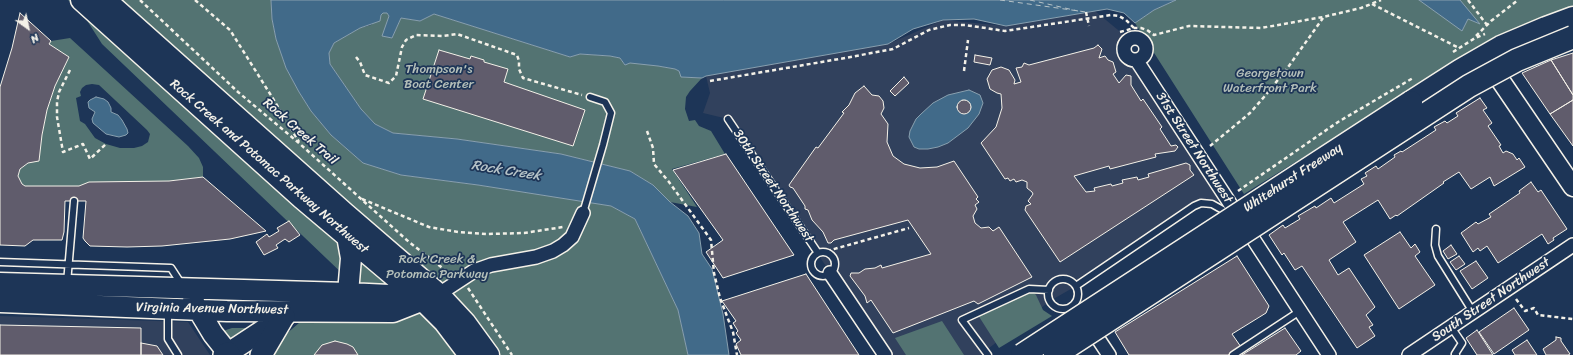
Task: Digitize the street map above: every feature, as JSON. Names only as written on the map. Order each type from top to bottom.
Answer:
[{"type":"highway","name":"Whitehurst Freeway","points":[[1022,355],[1461,70],[1501,48],[1573,18]]},
{"type":"highway","name":"Whitehurst Freeway","points":[[1055,355],[1469,86],[1517,60],[1573,37]]},
{"type":"highway","points":[[260,355],[288,314]]},
{"type":"main road","name":"Rock Creek and Potomac Parkway Northwest","points":[[81,0],[301,198],[347,236],[430,297],[461,317],[489,355]]},
{"type":"main road","name":"Rock Creek and Potomac Parkway Northwest","points":[[106,0],[345,213],[430,297],[444,322],[469,355]]},
{"type":"main road","points":[[1040,355],[1438,96],[1490,65],[1573,188]]},
{"type":"main road","points":[[347,236],[351,258],[348,293]]},
{"type":"main road","name":"Virginia Avenue Northwest","points":[[0,284],[320,292],[430,297]]},
{"type":"main road","points":[[185,289],[227,354],[320,292]]},
{"type":"main road","name":"Virginia Avenue Northwest","points":[[0,302],[288,314],[393,312],[430,297]]},
{"type":"street","points":[[1490,65],[1529,46],[1573,28]]},
{"type":"street","name":"31st Street Northwest","points":[[1137,61],[1329,355]]},
{"type":"street","name":"Virginia Avenue Northwest","points":[[430,297],[474,271],[491,265],[536,257],[553,251],[572,237],[583,213]]},
{"type":"street","name":"South Street Northwest","points":[[1409,355],[1573,246]]},
{"type":"street","points":[[830,273],[885,355]]},
{"type":"street","points":[[1088,323],[1109,355]]},
{"type":"lane","points":[[583,213],[611,113],[605,102],[590,97]]},
{"type":"lane","name":"30th Street Northwest","points":[[728,119],[821,253]]},
{"type":"lane","points":[[67,286],[74,201]]},
{"type":"lane","points":[[1076,286],[1194,206],[1201,203],[1212,204],[1243,223]]},
{"type":"lane","points":[[1436,229],[1435,245],[1438,256],[1474,312]]},
{"type":"lane","name":"30th Street Northwest","points":[[821,253],[831,255],[835,262],[833,270],[823,276],[813,272],[811,264],[813,257],[821,253]]},
{"type":"lane","points":[[0,262],[171,268],[185,289]]},
{"type":"lane","points":[[1068,279],[1076,286],[1079,295],[1078,300],[1072,307],[1062,309],[1052,305],[1048,296],[1048,290],[1054,282],[1068,279]]},
{"type":"lane","points":[[988,355],[962,320],[1029,289],[1048,290]]},
{"type":"lane","points":[[1072,307],[1088,323]]},
{"type":"lane","points":[[168,309],[168,339],[178,355]]},
{"type":"lane","points":[[1233,355],[1300,311]]},
{"type":"lane","points":[[1450,327],[1462,342],[1455,354],[1456,355]]},
{"type":"path","name":"Rock Creek Trail","points":[[140,0],[238,92],[300,144],[409,242],[450,274]]},
{"type":"path","points":[[195,0],[230,30],[300,144]]},
{"type":"path","points":[[1120,32],[1134,28],[1141,28],[1148,30],[1154,36],[1189,26],[1261,28],[1323,17],[1361,8],[1381,0]]},
{"type":"path","points":[[1468,0],[1487,25]]},
{"type":"path","points":[[1475,38],[1487,25],[1518,0]]},
{"type":"path","points":[[1372,4],[1460,48]]},
{"type":"path","points":[[1086,12],[1089,26]]},
{"type":"path","points":[[710,81],[893,49],[929,30],[950,25],[964,24],[1004,31],[1115,15],[1126,20],[1134,28]]},
{"type":"path","points":[[1210,146],[1250,113],[1286,70],[1323,17]]},
{"type":"path","points":[[356,57],[360,62],[365,75],[387,83],[392,81],[396,76],[402,47],[406,40],[416,35],[443,36],[457,34],[516,55],[519,61],[519,69],[523,78],[590,97]]},
{"type":"path","points":[[964,71],[968,40]]},
{"type":"path","points":[[70,70],[59,92],[57,102],[57,117],[63,152],[83,144],[90,159],[106,144]]},
{"type":"path","points":[[647,131],[653,148],[654,164],[711,240],[714,273],[720,298],[733,332],[737,355]]},
{"type":"path","points":[[360,198],[429,227],[458,232],[487,234],[524,233],[566,226]]},
{"type":"path","points":[[821,253],[909,228]]},
{"type":"path","points":[[466,285],[512,355]]},
{"type":"path","points":[[1516,299],[1525,310],[1534,308],[1538,315],[1573,319]]},
{"type":"shaded area","points":[[1095,11],[1129,39],[1137,61],[1227,200],[1201,203],[1076,286],[1050,301],[980,355],[885,355],[728,119],[703,113],[710,93],[706,76],[888,44],[943,20],[1006,26]]},
{"type":"shaded area","points":[[0,316],[188,322],[210,355],[0,355]]},
{"type":"green space","name":"Rock Creek & Potomac Parkway","points":[[68,0],[271,0],[272,19],[276,39],[286,68],[299,92],[311,111],[331,135],[363,163],[401,175],[478,185],[611,206],[635,219],[678,310],[688,355],[264,355],[349,280],[102,44],[81,11]]},
{"type":"green space","name":"Georgetown Waterfront Park","points":[[1176,0],[1573,0],[1573,9],[1498,36],[1244,194],[1135,23],[1154,10]]},
{"type":"green space","name":"Thompson's Boat Center","points":[[383,13],[387,13],[389,16],[383,35],[392,38],[401,18],[420,21],[434,14],[570,57],[580,54],[610,56],[620,58],[625,65],[630,62],[658,66],[675,69],[679,71],[682,77],[702,78],[686,97],[685,109],[689,121],[695,120],[699,126],[711,131],[725,154],[672,169],[697,207],[670,202],[653,185],[630,171],[561,154],[457,139],[393,133],[375,124],[361,109],[330,64],[329,53],[334,43],[360,28],[371,25]]},
{"type":"green space","points":[[70,38],[188,146],[199,158],[203,167],[203,177],[169,181],[79,186],[25,186],[22,184],[18,176],[20,169],[28,163],[42,135],[47,110],[55,86],[69,57],[49,44],[51,41]],"holes":[[[86,85],[99,85],[147,130],[150,134],[148,142],[142,146],[134,148],[120,148],[106,144],[95,138],[85,124],[80,121],[76,98],[81,96],[80,92]]]},
{"type":"green space","points":[[1032,291],[1036,295],[1043,310],[1052,316],[999,348],[978,315]]},
{"type":"green space","points":[[942,321],[964,355],[906,355],[895,338]]},
{"type":"green space","points":[[232,328],[253,328],[231,342],[223,331]]},
{"type":"water","name":"Rock Creek","points":[[271,0],[1176,0],[1154,10],[1135,23],[1124,13],[1107,9],[1006,26],[974,19],[943,20],[913,29],[888,44],[706,76],[702,78],[681,77],[679,71],[675,69],[658,66],[630,63],[625,65],[620,58],[610,56],[580,54],[570,57],[434,14],[420,21],[401,18],[392,38],[382,36],[389,16],[387,13],[383,13],[380,21],[360,28],[334,43],[329,53],[330,64],[361,109],[375,124],[393,133],[457,139],[561,154],[630,171],[653,185],[670,202],[688,216],[699,233],[702,254],[712,269],[723,314],[729,355],[688,355],[678,310],[635,219],[611,206],[478,185],[401,175],[363,163],[331,135],[311,111],[299,92],[286,68],[276,39],[272,19]]},
{"type":"water","points":[[1419,0],[1460,0],[1480,24],[1468,19],[1462,31]]},
{"type":"water","points":[[969,90],[980,95],[983,103],[979,114],[968,128],[948,143],[928,149],[919,149],[914,147],[909,137],[910,131],[916,119],[933,103],[948,95]],"holes":[[[962,100],[966,100],[970,103],[971,108],[967,113],[961,113],[958,109],[958,105]]]},
{"type":"water","points":[[96,97],[104,99],[108,102],[111,112],[118,115],[127,129],[128,133],[126,135],[119,137],[106,134],[93,123],[92,119],[95,112],[89,108],[88,102]]},
{"type":"building","points":[[20,13],[51,41],[49,44],[69,57],[55,86],[47,110],[39,161],[28,163],[20,169],[18,176],[22,184],[25,186],[79,186],[89,182],[169,181],[203,177],[266,231],[230,239],[162,246],[90,246],[83,238],[86,201],[65,201],[64,232],[62,240],[33,240],[25,246],[0,245],[0,87],[12,48]]},
{"type":"building","points":[[1098,45],[1102,49],[1099,58],[1105,56],[1108,60],[1113,62],[1116,72],[1113,74],[1119,83],[1126,75],[1131,76],[1131,85],[1141,101],[1143,99],[1162,127],[1160,129],[1171,146],[1176,145],[1178,147],[1175,151],[1155,154],[1156,157],[1110,169],[1109,166],[1074,176],[1086,192],[1095,191],[1094,188],[1123,183],[1122,180],[1137,177],[1138,180],[1149,177],[1148,174],[1186,163],[1190,165],[1190,170],[1194,175],[1060,262],[1025,210],[1026,206],[1031,204],[1028,201],[1033,194],[1027,188],[1027,182],[1022,180],[1016,182],[1014,179],[1010,181],[1008,178],[1005,179],[981,143],[996,127],[1002,108],[1001,94],[990,89],[987,79],[992,70],[1001,67],[1009,70],[1015,80],[1014,84],[1021,82],[1016,68],[1022,67],[1024,63],[1029,65],[1094,48]]},
{"type":"building","points":[[439,50],[470,59],[471,56],[484,60],[484,62],[508,69],[504,82],[585,110],[573,146],[423,99]]},
{"type":"building","points":[[1573,53],[1573,95],[1551,60]]},
{"type":"building","points":[[975,55],[992,58],[990,65],[974,62]]},
{"type":"building","points":[[1551,60],[1573,95],[1573,100],[1550,114],[1522,73]]},
{"type":"building","points":[[904,77],[909,83],[895,96],[890,91]]},
{"type":"building","points":[[864,86],[872,95],[879,96],[883,101],[884,108],[881,114],[888,124],[887,142],[893,156],[904,164],[920,168],[937,167],[954,161],[978,197],[976,199],[979,202],[975,205],[977,209],[973,216],[975,223],[981,228],[989,227],[993,231],[999,227],[1032,277],[978,304],[974,301],[893,333],[871,300],[867,303],[865,296],[850,276],[851,273],[859,273],[865,269],[875,268],[881,265],[882,268],[931,254],[908,220],[834,240],[831,243],[828,243],[823,232],[812,220],[808,210],[805,209],[805,206],[793,188],[789,185],[816,147],[818,148],[844,113],[842,112],[849,105],[855,93]]},
{"type":"building","points":[[1480,98],[1487,108],[1483,110],[1492,123],[1488,126],[1501,145],[1499,146],[1503,153],[1506,151],[1513,154],[1517,160],[1519,158],[1525,167],[1494,186],[1490,177],[1471,189],[1459,172],[1397,216],[1396,215],[1390,219],[1378,200],[1343,222],[1356,242],[1329,260],[1338,275],[1349,268],[1375,307],[1366,315],[1373,325],[1369,327],[1375,336],[1357,348],[1302,266],[1295,270],[1284,253],[1282,255],[1269,235],[1283,225],[1285,228],[1300,219],[1298,216],[1315,206],[1316,208],[1331,198],[1334,203],[1364,184],[1361,179],[1367,176],[1365,173],[1376,166],[1378,169],[1395,157],[1394,155],[1401,151],[1402,152],[1436,130],[1434,127],[1445,121],[1447,123],[1458,116],[1456,113]]},
{"type":"building","points":[[964,100],[969,102],[971,107],[969,112],[964,114],[959,112],[957,107],[959,102]]},
{"type":"building","points":[[1573,100],[1573,146],[1550,114]]},
{"type":"building","points":[[726,154],[794,255],[723,278],[706,252],[723,240],[673,170]]},
{"type":"building","points":[[1531,182],[1538,192],[1541,190],[1567,229],[1553,238],[1554,240],[1548,244],[1542,234],[1498,263],[1487,246],[1480,251],[1478,248],[1473,252],[1461,233],[1476,222],[1478,224],[1491,217],[1489,214],[1520,193],[1519,191]]},
{"type":"building","points":[[289,221],[300,235],[289,242],[285,239],[276,245],[278,248],[264,255],[256,242],[267,234],[269,237],[279,231],[277,228]]},
{"type":"building","points":[[1400,232],[1411,248],[1415,244],[1420,252],[1415,256],[1435,285],[1399,309],[1364,255]]},
{"type":"building","points":[[1451,245],[1457,254],[1448,259],[1443,251]]},
{"type":"building","points":[[1237,256],[1269,306],[1266,313],[1232,334],[1241,347],[1228,355],[1129,355],[1115,332]]},
{"type":"building","points":[[1459,256],[1465,264],[1456,270],[1450,262]]},
{"type":"building","points":[[1476,261],[1488,278],[1472,289],[1460,271]]},
{"type":"building","points":[[806,274],[859,355],[741,355],[736,344],[741,340],[736,333],[738,331],[733,323],[736,321],[722,301]]},
{"type":"building","points":[[1514,308],[1529,330],[1494,354],[1479,332]]},
{"type":"building","points":[[0,325],[141,328],[141,355],[0,355]]},
{"type":"building","points":[[1285,328],[1301,351],[1296,355],[1242,355]]},
{"type":"building","points":[[1477,330],[1493,355],[1477,355],[1466,338]]},
{"type":"building","points":[[1556,337],[1561,338],[1561,341],[1570,354],[1546,355],[1543,349],[1556,340]]},
{"type":"building","points":[[1527,340],[1537,355],[1515,355],[1512,350]]},
{"type":"building","points":[[335,341],[353,347],[358,355],[314,355],[322,345]]},
{"type":"building","points":[[141,343],[157,346],[163,355],[141,355]]},
{"type":"ferry route","points":[[1000,0],[1086,12]]},
{"type":"ferry route","points":[[1030,0],[1078,11]]}]
